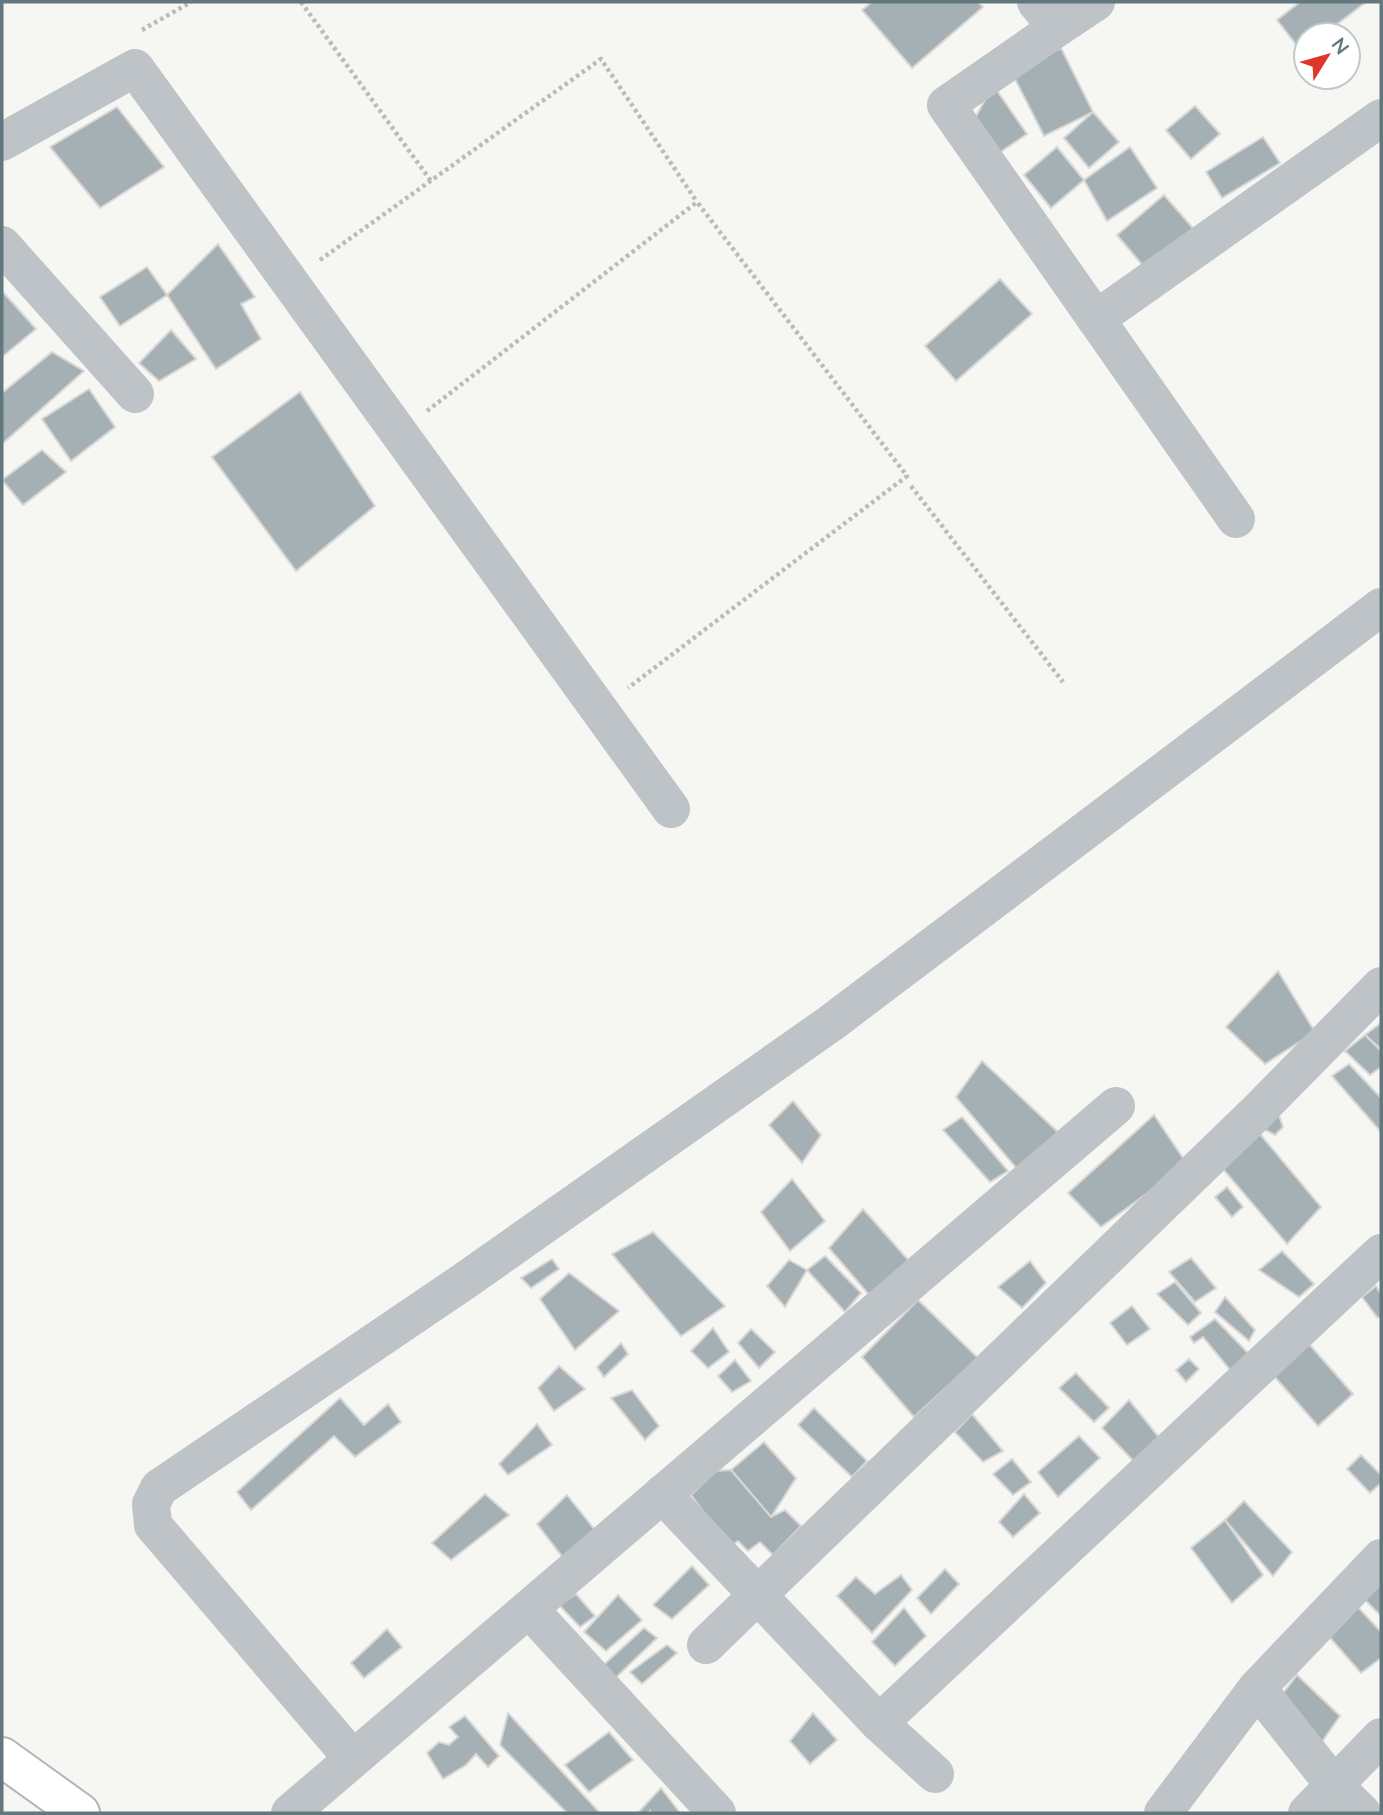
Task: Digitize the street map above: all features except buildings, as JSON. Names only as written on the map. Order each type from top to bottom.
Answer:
[{"type":"main road","points":[[2,1757],[80,1813]]},
{"type":"street","points":[[1096,2],[1047,15],[946,105],[1236,519]]},
{"type":"street","points":[[2,142],[135,68],[671,809]]},
{"type":"street","points":[[1096,319],[1381,118]]},
{"type":"street","points":[[2,245],[135,394]]},
{"type":"street","points":[[353,1759],[153,1525],[151,1504],[159,1488],[474,1275],[831,1023],[1381,607]]},
{"type":"street","points":[[706,1645],[1254,1115],[1381,986]]},
{"type":"street","points":[[290,1813],[1116,1106]]},
{"type":"street","points":[[879,1723],[1381,1254]]},
{"type":"street","points":[[662,1494],[879,1723],[935,1774]]},
{"type":"street","points":[[1163,1813],[1257,1688],[1381,1558]]},
{"type":"street","points":[[528,1609],[717,1813]]},
{"type":"street","points":[[1257,1688],[1334,1785],[1362,1813]]},
{"type":"street","points":[[1307,1813],[1381,1737]]},
{"type":"path","points":[[142,30],[191,2]]},
{"type":"path","points":[[301,2],[431,181]]},
{"type":"path","points":[[290,282],[601,59],[697,202],[907,476],[599,710]]},
{"type":"path","points":[[398,433],[697,202]]},
{"type":"path","points":[[911,486],[1063,682]]}]
